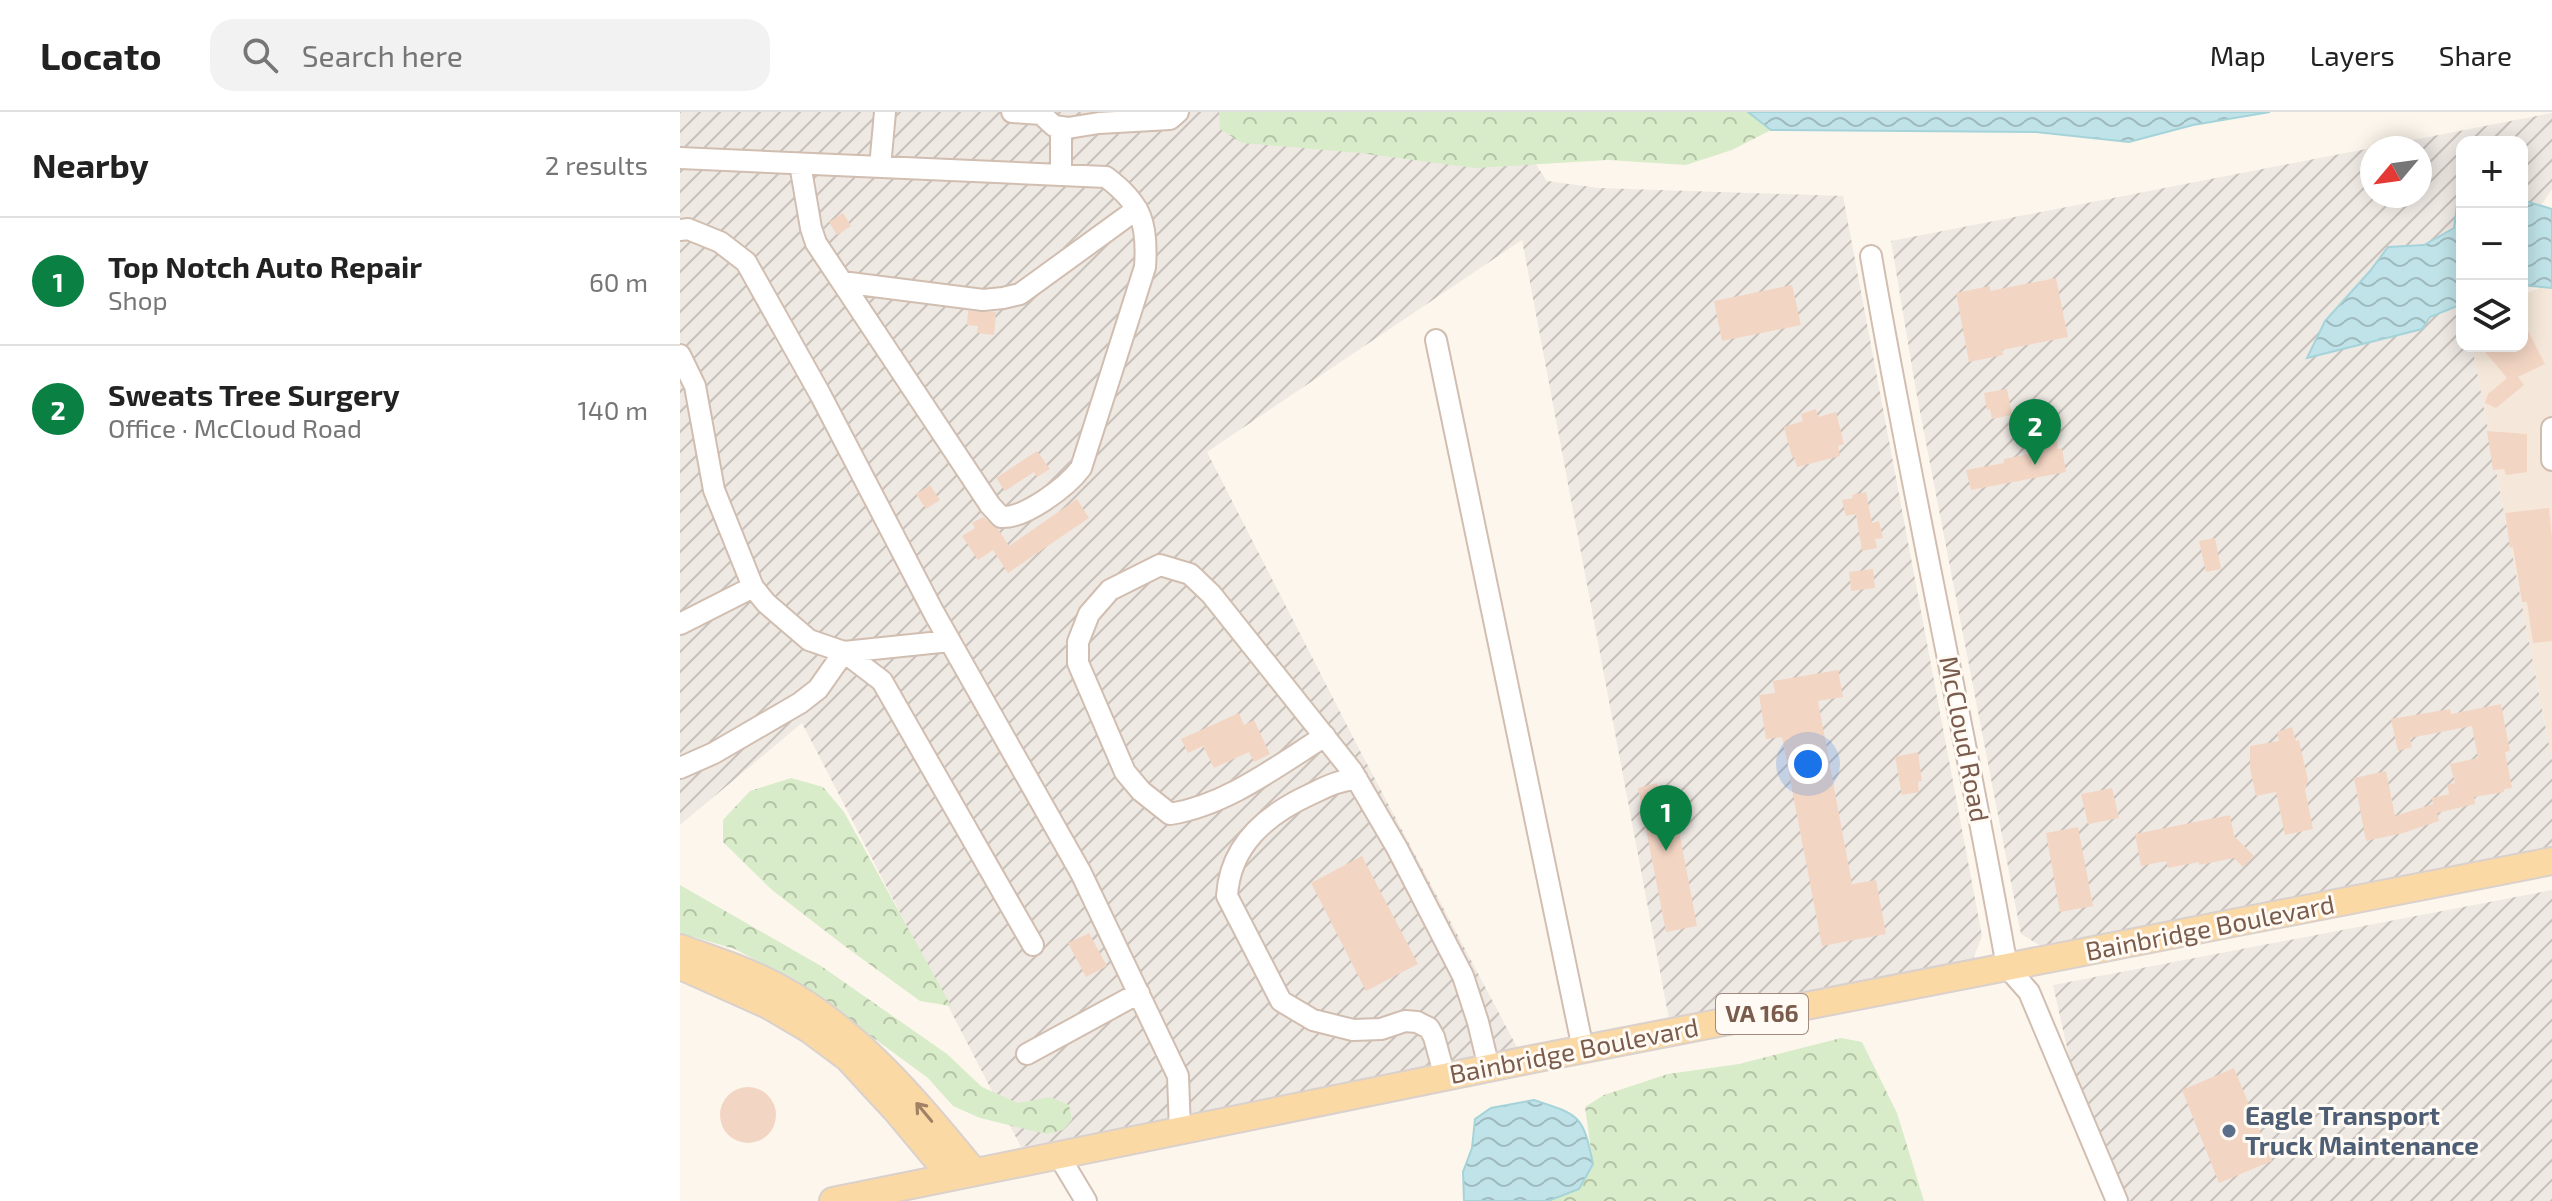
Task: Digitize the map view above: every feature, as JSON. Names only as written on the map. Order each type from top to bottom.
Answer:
[{"type":"main road","name":"Bainbridge Boulevard","points":[[833,1201],[1583,1049],[2552,861]]},
{"type":"main road","points":[[680,948],[734,966],[813,1009],[907,1093],[963,1174]]},
{"type":"main road","points":[[680,966],[768,1005],[809,1029],[848,1058],[963,1174]]},
{"type":"street","points":[[880,167],[885,112]]},
{"type":"street","points":[[1012,112],[1041,114],[1054,126],[1061,127],[1170,119],[1178,112]]},
{"type":"street","points":[[1061,127],[1061,175]]},
{"type":"street","points":[[680,158],[1106,177],[1118,185],[1143,219],[1147,238],[1145,267],[1081,468],[1074,477],[1027,512],[1011,518],[1001,517],[990,505],[816,243],[800,164]]},
{"type":"street","points":[[842,282],[983,300],[1012,296],[1020,294],[1137,209]]},
{"type":"street","points":[[680,230],[688,229],[720,242],[746,262],[820,394],[950,641],[1081,873],[1178,1076],[1180,1131]]},
{"type":"street","name":"McCloud Road","points":[[1871,256],[2007,967],[2029,992],[2117,1201]]},
{"type":"street","points":[[1436,340],[1583,1049]]},
{"type":"street","points":[[680,355],[695,386],[714,490],[753,587],[766,603],[809,640],[844,652],[882,681],[1033,945]]},
{"type":"street","points":[[2552,428],[2552,460]]},
{"type":"street","points":[[1325,736],[1237,791],[1189,811],[1170,814],[1141,791],[1125,772],[1083,677],[1078,663],[1078,642],[1089,614],[1110,590],[1160,565],[1190,574],[1211,594],[1325,736],[1357,779],[1397,848],[1463,976],[1489,1068]]},
{"type":"street","points":[[680,624],[753,587]]},
{"type":"street","points":[[680,768],[714,753],[800,703],[818,689],[844,652],[950,641]]},
{"type":"street","points":[[1357,779],[1339,780],[1287,805],[1263,822],[1239,852],[1228,877],[1227,896],[1281,1001],[1313,1020],[1353,1030],[1381,1029],[1405,1021],[1417,1022],[1429,1028],[1434,1037],[1445,1077]]},
{"type":"street","points":[[1027,1054],[1139,993]]},
{"type":"street","points":[[1059,1156],[1086,1201]]},
{"type":"shaded area","points":[[680,112],[1501,112],[1547,181],[1599,188],[1843,196],[1982,936],[1972,962],[1669,1019],[1522,240],[1207,452],[1518,1049],[1228,1109],[1021,1147],[802,723],[680,825]]},
{"type":"shaded area","points":[[2552,113],[2552,189],[2528,225],[2528,136],[2456,136],[2456,352],[2473,352],[2552,761],[2552,849],[2046,949],[2021,934],[1916,391],[1891,241],[2360,150],[2360,208],[2432,208],[2432,136]]},
{"type":"shaded area","points":[[2552,283],[2552,761],[2473,352],[2528,352],[2528,293]]},
{"type":"shaded area","points":[[2552,890],[2552,1201],[2126,1201],[2072,1070],[2053,985]]},
{"type":"green space","points":[[1219,112],[1748,112],[1771,130],[1732,150],[1686,165],[1608,160],[1475,168],[1360,153],[1242,143],[1220,129]]},
{"type":"green space","points":[[791,778],[823,787],[844,812],[951,1006],[920,1001],[772,890],[723,842],[723,820],[750,791]]},
{"type":"green space","points":[[680,885],[821,966],[947,1054],[982,1087],[1018,1103],[1051,1097],[1069,1105],[1072,1120],[1063,1130],[1046,1134],[980,1118],[953,1106],[928,1078],[800,984],[735,949],[680,933]]},
{"type":"green space","points":[[1841,1038],[1862,1042],[1897,1113],[1924,1201],[1548,1201],[1579,1189],[1593,1164],[1585,1107],[1604,1095],[1668,1074],[1739,1064]]},
{"type":"water","points":[[1748,112],[2270,112],[2193,125],[2129,142],[2036,132],[1771,130]]},
{"type":"water","points":[[2528,202],[2552,209],[2552,288],[2528,286]]},
{"type":"water","points":[[2456,212],[2456,306],[2430,317],[2422,329],[2307,358],[2325,321],[2388,247],[2424,245],[2454,228]]},
{"type":"water","points":[[1534,1100],[1561,1109],[1582,1126],[1593,1164],[1579,1189],[1548,1201],[1464,1201],[1463,1172],[1472,1148],[1475,1119],[1491,1108]]},
{"type":"building","points":[[843,213],[851,226],[837,235],[829,222]]},
{"type":"building","points":[[2056,278],[2068,337],[2002,350],[2003,355],[1969,362],[1956,293],[1990,286],[1990,291]]},
{"type":"building","points":[[1792,285],[1801,325],[1722,341],[1714,301]]},
{"type":"building","points":[[968,311],[996,312],[994,335],[977,333],[978,326],[967,325]]},
{"type":"building","points":[[2528,331],[2545,364],[2518,377],[2524,385],[2496,408],[2485,403],[2488,394],[2507,378],[2485,352],[2528,352]]},
{"type":"building","points":[[2007,389],[2012,415],[1992,419],[1984,393]]},
{"type":"building","points":[[1816,409],[1818,417],[1836,412],[1844,444],[1838,446],[1840,456],[1797,467],[1784,427],[1803,421],[1801,414]]},
{"type":"building","points":[[2487,431],[2527,434],[2527,472],[2506,475],[2504,469],[2493,470]]},
{"type":"building","points":[[2056,435],[2058,449],[2062,448],[2066,472],[1971,490],[1966,470],[2039,452],[2037,438]]},
{"type":"building","points":[[1037,451],[1050,469],[1037,477],[1034,472],[1005,491],[996,478]]},
{"type":"building","points":[[930,485],[940,500],[926,509],[916,494]]},
{"type":"building","points":[[1866,492],[1872,523],[1879,521],[1883,538],[1875,539],[1877,548],[1862,551],[1856,514],[1846,516],[1842,500]]},
{"type":"building","points":[[1077,499],[1089,518],[1008,573],[993,550],[978,560],[962,536],[975,528],[972,523],[983,517],[998,529],[1009,546]]},
{"type":"building","points":[[2549,508],[2552,641],[2533,643],[2527,602],[2522,602],[2505,513]]},
{"type":"building","points":[[2215,538],[2221,569],[2206,572],[2199,541]]},
{"type":"building","points":[[1873,569],[1875,588],[1851,591],[1849,572]]},
{"type":"building","points":[[1838,670],[1843,697],[1818,701],[1852,884],[1876,880],[1886,934],[1822,946],[1782,737],[1766,739],[1759,695],[1775,693],[1773,681]]},
{"type":"building","points":[[2501,704],[2510,751],[2505,752],[2512,788],[2474,797],[2475,804],[2437,813],[2439,821],[2366,841],[2354,778],[2386,771],[2395,816],[2433,804],[2432,798],[2449,794],[2447,785],[2455,783],[2450,764],[2478,758],[2472,726],[2410,738],[2412,747],[2398,751],[2391,719],[2450,709],[2451,714]]},
{"type":"building","points":[[1239,713],[1244,725],[1254,720],[1270,754],[1254,762],[1249,752],[1214,768],[1203,746],[1188,753],[1181,739]]},
{"type":"building","points":[[2292,727],[2296,741],[2299,740],[2308,780],[2305,790],[2313,829],[2285,835],[2276,792],[2256,796],[2250,769],[2250,746],[2279,741],[2277,732]]},
{"type":"building","points":[[1918,752],[1922,781],[1918,782],[1919,792],[1902,795],[1895,757]]},
{"type":"building","points":[[1657,783],[1665,817],[1676,815],[1697,926],[1666,932],[1638,788]]},
{"type":"building","points":[[2112,788],[2119,818],[2088,824],[2081,794]]},
{"type":"building","points":[[2230,815],[2234,836],[2254,856],[2243,867],[2234,858],[2168,868],[2166,861],[2141,866],[2135,834]]},
{"type":"building","points":[[2078,827],[2093,906],[2060,912],[2046,833]]},
{"type":"building","points":[[1362,856],[1418,964],[1366,991],[1311,883]]},
{"type":"building","points":[[1089,933],[1107,966],[1086,977],[1068,943]]},
{"type":"building","name":"Eagle Transport Truck Maintenance","points":[[2234,1068],[2272,1161],[2219,1183],[2182,1090]]},
{"type":"building","points":[[748,1087],[768,1095],[776,1115],[768,1135],[748,1143],[728,1135],[720,1115],[728,1095]]},
{"type":"place","name":"Sweats Tree Surgery","points":[[2035,465]]},
{"type":"place","name":"Top Notch Auto Repair","points":[[1666,851]]},
{"type":"place","name":"Eagle Transport Truck Maintenance","points":[[2229,1131]]}]
